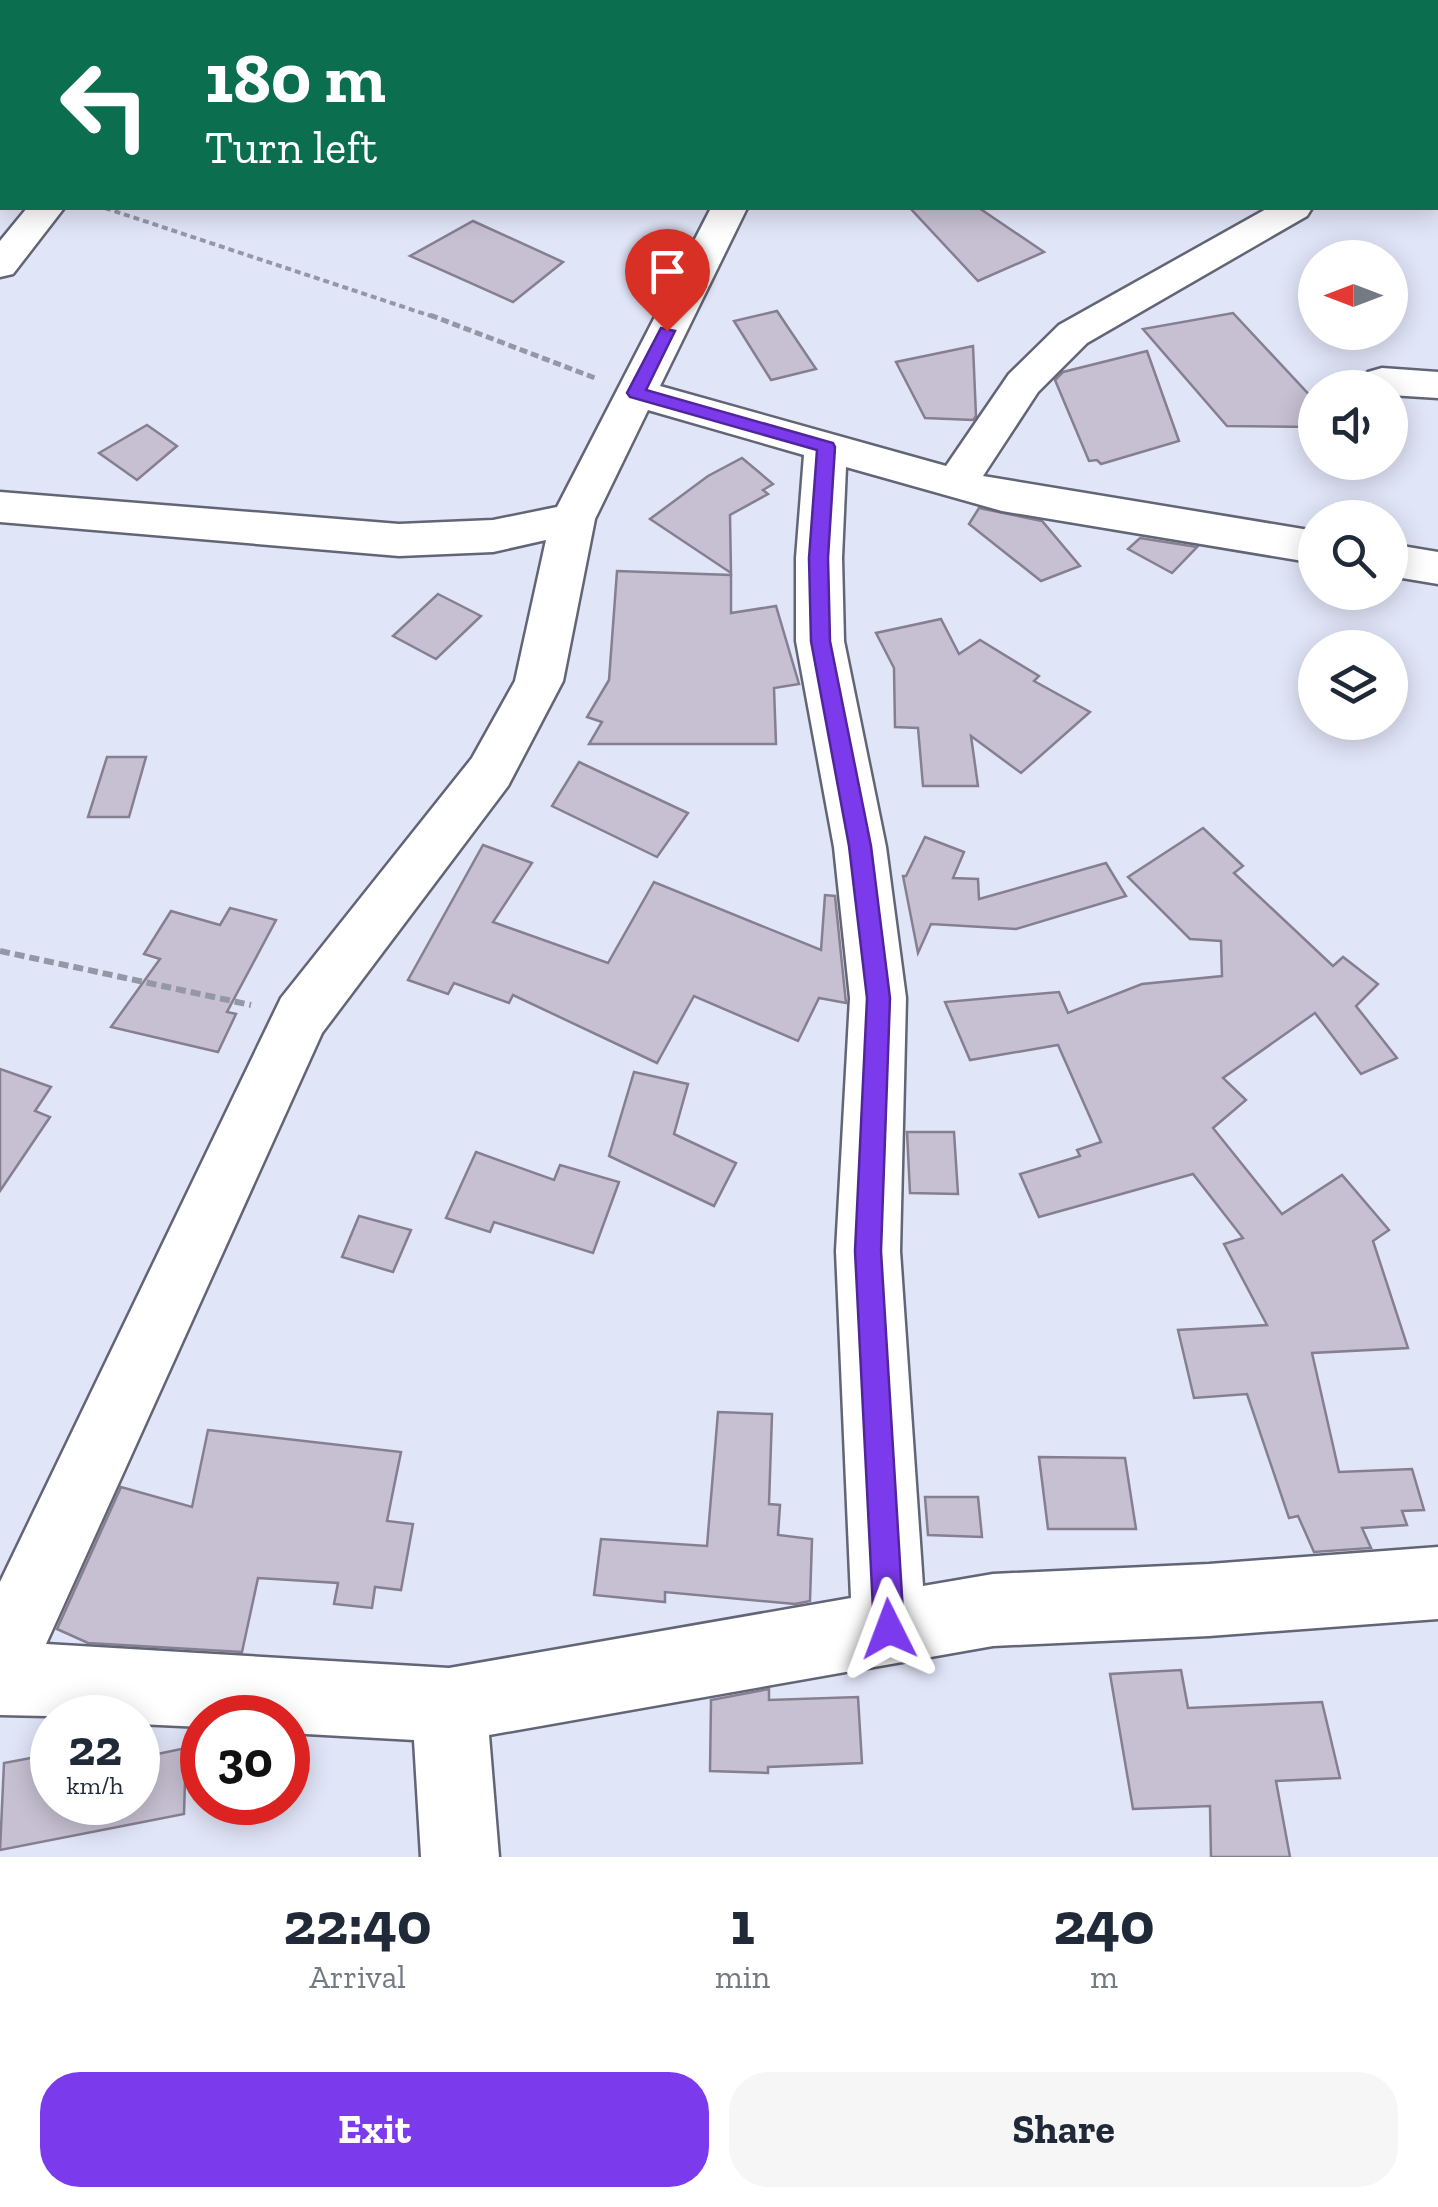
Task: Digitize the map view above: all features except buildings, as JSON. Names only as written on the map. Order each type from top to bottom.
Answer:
[{"type":"street","points":[[0,266],[44,210]]},
{"type":"street","points":[[0,1662],[301,1016],[498,756],[539,680],[573,519],[728,210]]},
{"type":"street","points":[[956,484],[1023,383],[1074,334],[1291,210]]},
{"type":"street","points":[[1408,382],[1438,385]]},
{"type":"street","points":[[636,393],[1002,496],[1298,544]]},
{"type":"street","points":[[826,447],[818,558],[820,641],[860,846],[878,998],[868,1251],[889,1629]]},
{"type":"street","points":[[0,507],[398,540],[493,536],[573,519]]},
{"type":"street","points":[[1408,563],[1438,568]]},
{"type":"street","points":[[0,1678],[448,1705],[994,1610],[1208,1600],[1438,1583]]},
{"type":"street","points":[[448,1705],[460,1857]]},
{"type":"path","points":[[111,210],[377,295],[636,393]]},
{"type":"path","points":[[0,951],[301,1016]]},
{"type":"route","points":[[667,331],[636,393],[826,447],[818,558],[820,641],[860,846],[878,998],[868,1251],[889,1629]]}]
